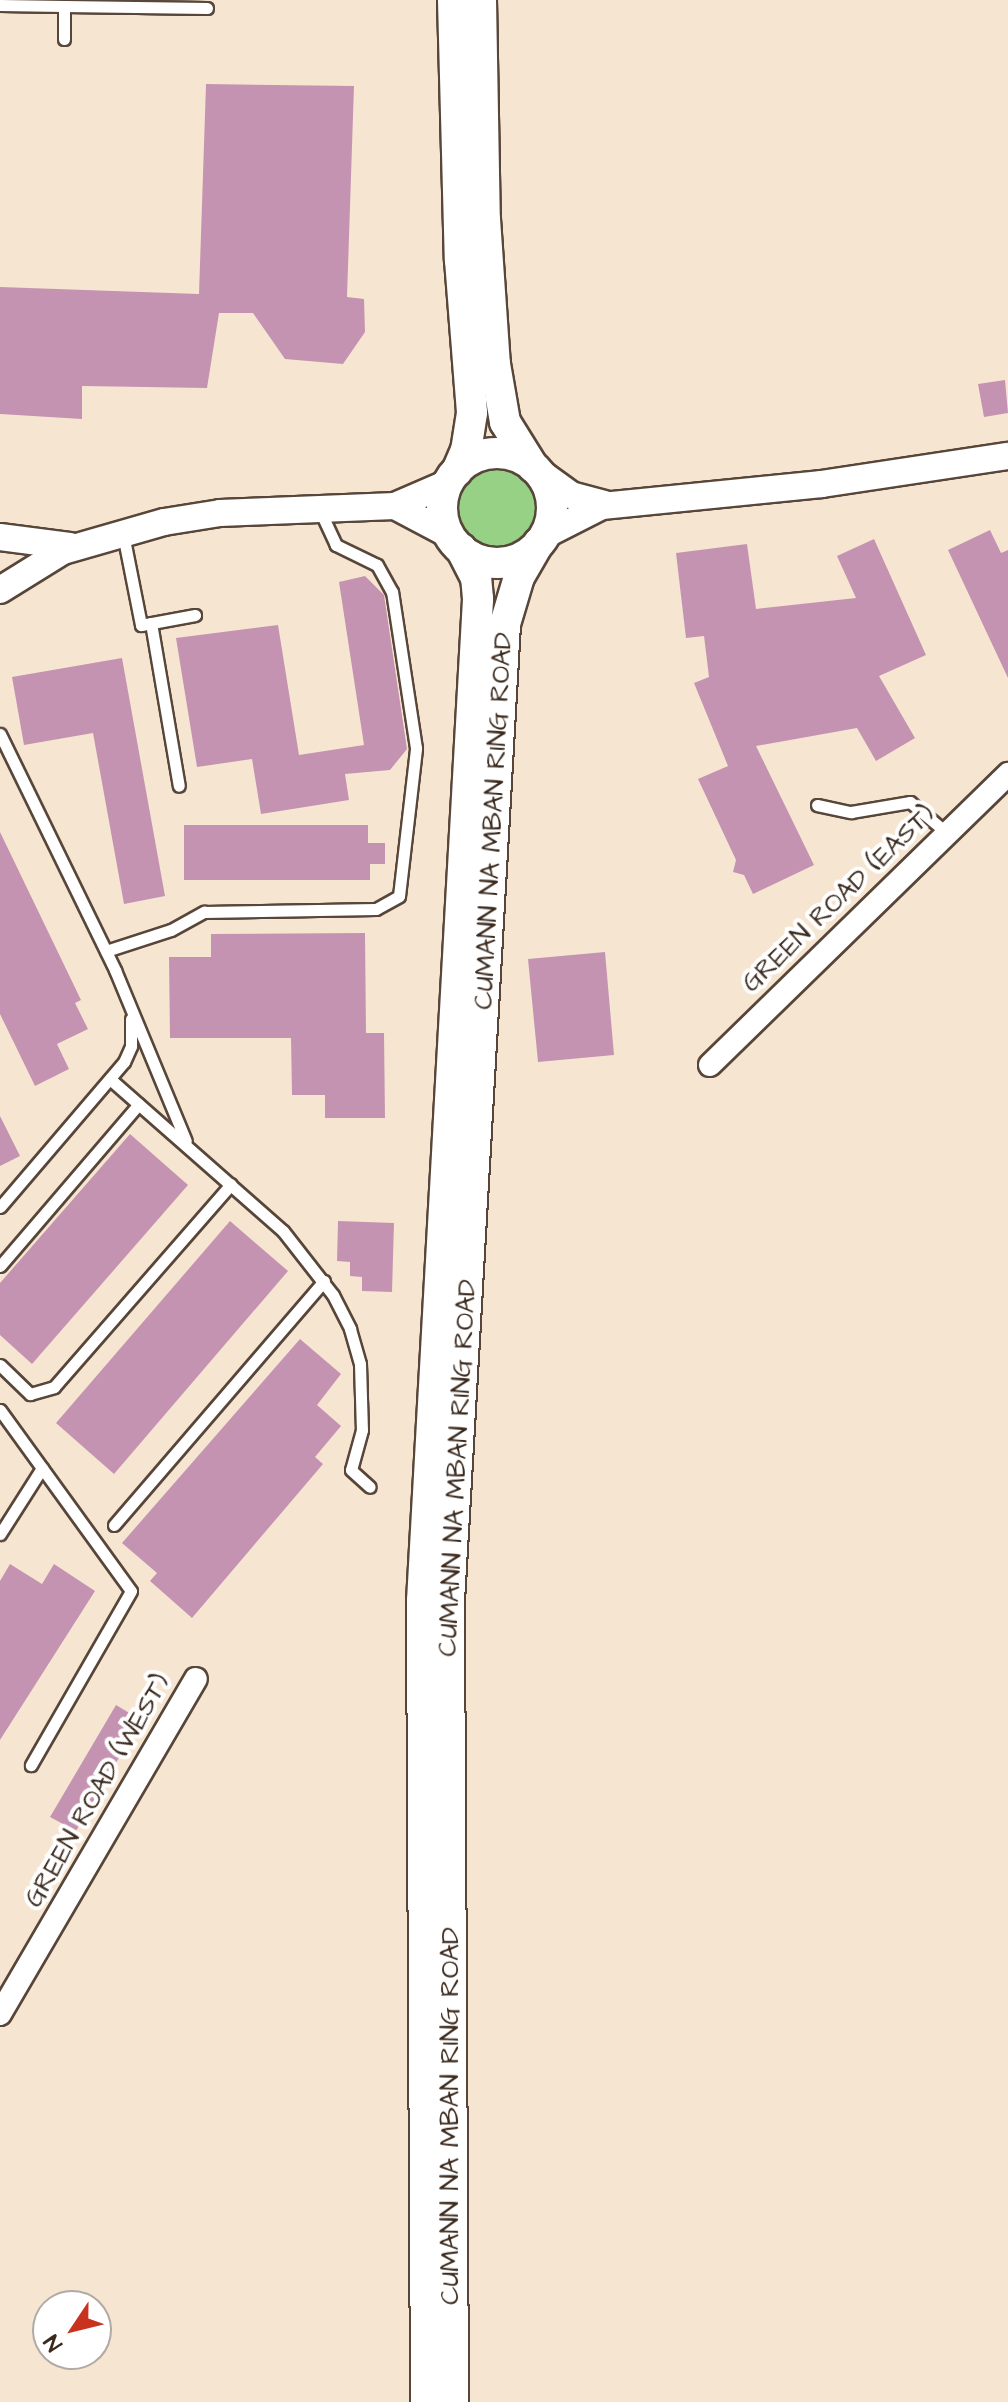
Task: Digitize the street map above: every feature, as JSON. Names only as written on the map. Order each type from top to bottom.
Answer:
[{"type":"main road","points":[[453,0],[460,260],[472,413],[469,439],[443,509],[456,542],[487,562],[506,562],[542,539],[551,497],[505,422],[495,364],[485,219],[481,0]]},
{"type":"main road","points":[[453,477],[493,453],[513,455],[536,469]]},
{"type":"main road","name":"CUMANN NA MBAN RING ROAD","points":[[453,2402],[449,1601],[505,624],[519,577],[542,539]]},
{"type":"main road","name":"CUMANN NA MBAN RING ROAD","points":[[426,2402],[422,1601],[478,599],[476,578],[456,542]]},
{"type":"street","points":[[542,539],[578,514],[614,504],[822,484],[1008,456]]},
{"type":"street","points":[[536,469],[571,495],[614,504]]},
{"type":"street","points":[[0,590],[37,564],[85,544],[123,533],[201,515],[395,506],[453,477]]},
{"type":"street","points":[[395,506],[456,542]]},
{"type":"street","points":[[0,537],[51,547],[85,544]]},
{"type":"street","name":"GREEN ROAD (EAST)","points":[[710,1065],[1008,774]]},
{"type":"street","name":"GREEN ROAD (WEST)","points":[[0,2014],[196,1679]]},
{"type":"lane","points":[[0,5],[207,8]]},
{"type":"lane","points":[[64,6],[64,39]]},
{"type":"lane","points":[[106,951],[166,933],[204,912],[376,909],[399,896],[405,803],[416,748],[392,592],[377,565],[336,545],[319,509]]},
{"type":"lane","points":[[123,533],[141,625],[195,615]]},
{"type":"lane","points":[[151,623],[179,786]]},
{"type":"lane","points":[[0,734],[123,988],[175,1119],[199,1157]]},
{"type":"lane","points":[[817,805],[851,812],[910,802],[947,833]]},
{"type":"lane","points":[[0,1207],[126,1058],[132,1040],[123,988]]},
{"type":"lane","points":[[110,1079],[283,1231],[324,1281],[350,1329],[360,1364],[362,1430],[351,1470],[370,1487]]},
{"type":"lane","points":[[0,1266],[139,1104]]},
{"type":"lane","points":[[0,1365],[27,1392],[39,1394],[54,1387],[231,1184]]},
{"type":"lane","points":[[114,1525],[324,1281]]},
{"type":"lane","points":[[0,1410],[131,1591],[31,1765]]},
{"type":"lane","points":[[0,1534],[42,1468]]},
{"type":"green space","points":[[498,467],[513,470],[526,479],[535,492],[538,507],[535,522],[526,535],[513,544],[498,547],[483,544],[470,535],[461,522],[458,507],[461,492],[470,479],[483,470]]},
{"type":"building","points":[[206,84],[354,86],[347,297],[364,299],[365,332],[343,364],[285,359],[253,313],[219,313],[207,388],[82,386],[82,419],[0,414],[0,287],[199,294]]},
{"type":"building","points":[[1005,380],[1008,413],[984,417],[978,384]]},
{"type":"building","points":[[990,530],[1001,553],[1008,550],[1008,678],[948,550]]},
{"type":"building","points":[[874,539],[926,655],[879,676],[915,738],[876,761],[857,728],[756,746],[814,865],[753,894],[744,875],[733,872],[736,860],[698,779],[728,766],[694,683],[709,677],[704,636],[686,638],[676,553],[747,544],[756,609],[856,598],[837,556]]},
{"type":"building","points":[[365,576],[384,595],[407,749],[390,770],[345,774],[349,800],[261,814],[252,759],[197,767],[176,638],[278,625],[299,755],[364,745],[339,582]]},
{"type":"building","points":[[122,658],[165,896],[124,904],[93,733],[24,745],[12,677]]},
{"type":"building","points":[[184,825],[368,825],[368,843],[385,843],[385,864],[370,864],[370,880],[184,880]]},
{"type":"building","points":[[0,832],[81,1000],[75,1003],[88,1029],[57,1044],[69,1069],[35,1086],[0,1014]]},
{"type":"building","points":[[365,933],[366,1033],[384,1033],[385,1118],[325,1118],[325,1095],[292,1095],[291,1038],[170,1038],[169,957],[211,957],[211,934]]},
{"type":"building","points":[[605,952],[614,1055],[538,1062],[528,959]]},
{"type":"building","points":[[0,1116],[20,1156],[0,1166]]},
{"type":"building","points":[[130,1134],[188,1185],[32,1364],[0,1335],[0,1283]]},
{"type":"building","points":[[230,1221],[288,1271],[114,1474],[56,1423]]},
{"type":"building","points":[[338,1221],[394,1223],[392,1292],[362,1291],[362,1277],[350,1276],[350,1262],[337,1261]]},
{"type":"building","points":[[300,1339],[341,1374],[317,1405],[341,1426],[315,1457],[323,1464],[192,1618],[150,1581],[157,1573],[122,1543]]},
{"type":"building","points":[[10,1564],[42,1584],[54,1564],[95,1591],[0,1740],[0,1581]]},
{"type":"building","points":[[116,1705],[141,1720],[76,1831],[50,1817]]}]
